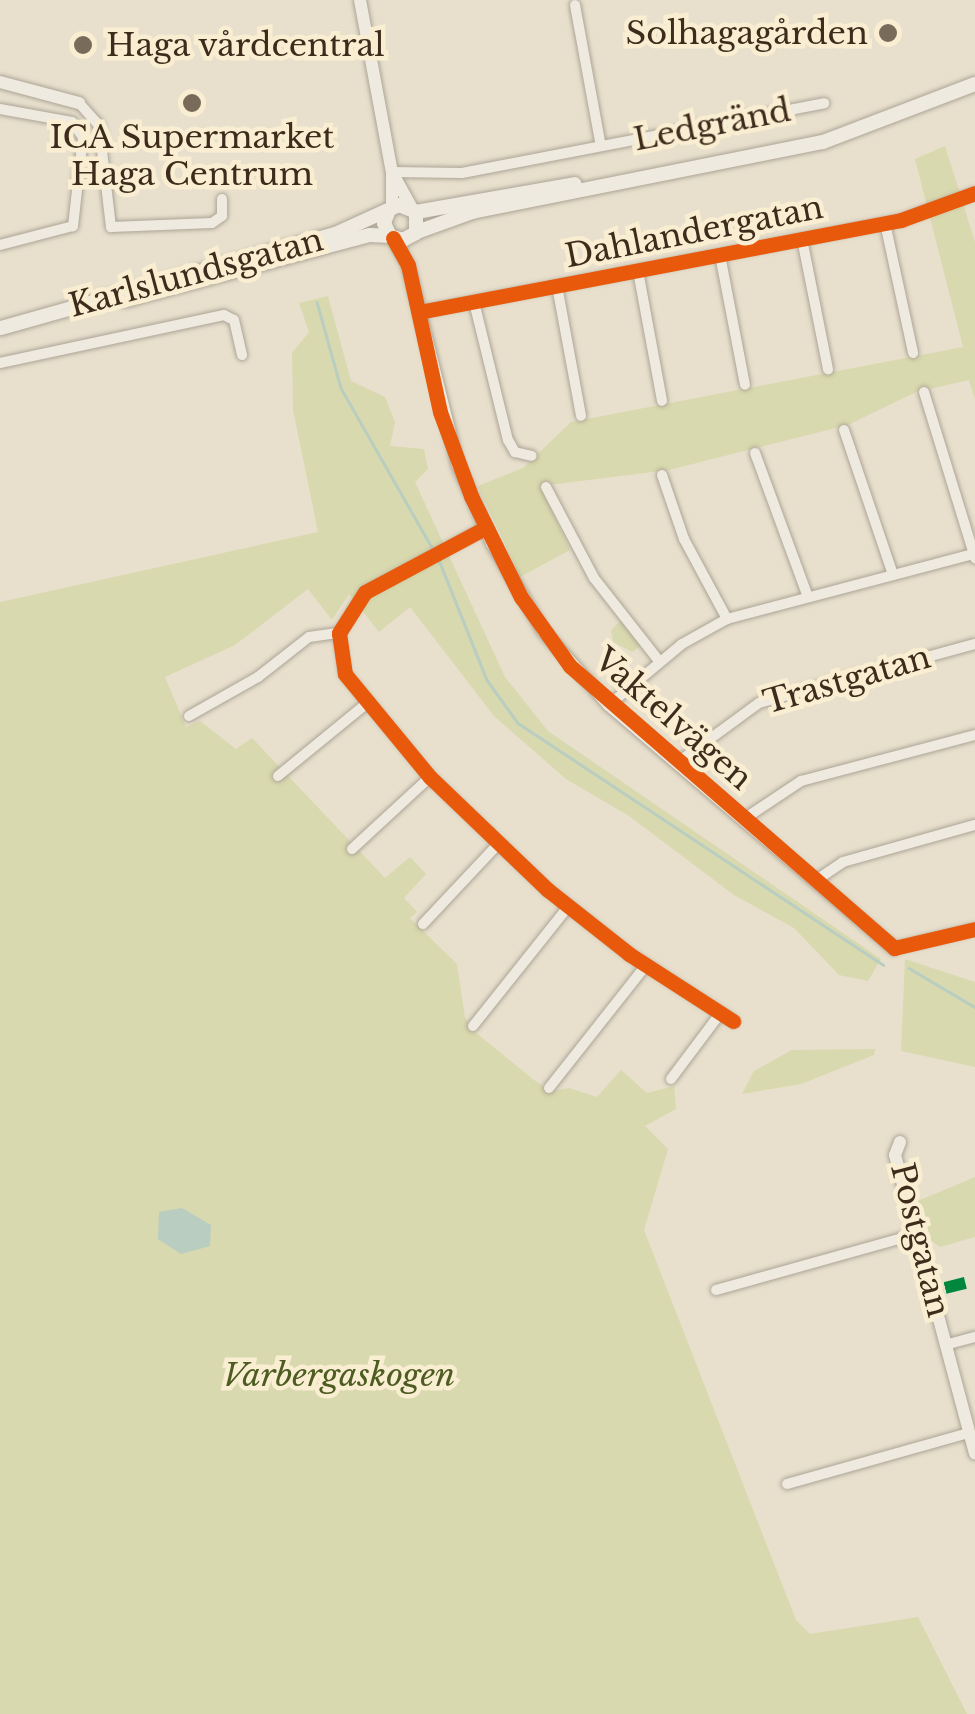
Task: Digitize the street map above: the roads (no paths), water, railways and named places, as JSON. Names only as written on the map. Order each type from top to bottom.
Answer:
[{"type":"main road","points":[[413,210],[416,232],[472,212],[858,132],[975,84]]},
{"type":"main road","points":[[391,237],[384,224],[390,209],[413,210],[650,176]]},
{"type":"main road","name":"Karlslundsgatan","points":[[0,328],[335,234],[390,209]]},
{"type":"main road","name":"Karlslundsgatan","points":[[0,328],[199,284],[370,235],[391,237],[416,232]]},
{"type":"street","points":[[360,0],[392,172],[390,209]]},
{"type":"street","name":"Ledgränd","points":[[575,6],[601,146]]},
{"type":"street","points":[[0,82],[79,103],[99,125],[112,227],[212,223],[222,216],[222,199]]},
{"type":"street","name":"Ledgränd","points":[[392,172],[462,173],[824,104]]},
{"type":"street","points":[[0,109],[78,126],[83,138],[77,221],[0,245]]},
{"type":"street","points":[[392,172],[413,210]]},
{"type":"street","name":"Dahlandergatan","points":[[419,312],[885,223],[975,192]]},
{"type":"street","points":[[885,223],[914,353]]},
{"type":"street","name":"Vaktelvägen","points":[[408,265],[416,232]]},
{"type":"street","name":"Vaktelvägen","points":[[391,237],[408,265],[448,439],[485,528],[543,631],[609,705],[894,948],[975,929]]},
{"type":"street","points":[[802,238],[828,369]]},
{"type":"street","points":[[720,255],[746,385]]},
{"type":"street","points":[[638,270],[662,400]]},
{"type":"street","points":[[557,286],[581,416]]},
{"type":"street","points":[[474,302],[508,440],[515,452],[532,456]]},
{"type":"street","points":[[0,363],[224,315],[234,320],[242,355]]},
{"type":"street","points":[[609,705],[659,661],[727,619],[974,556],[924,392]]},
{"type":"street","points":[[844,430],[893,575]]},
{"type":"street","points":[[755,453],[808,597]]},
{"type":"street","points":[[662,475],[684,539],[727,619]]},
{"type":"street","points":[[546,487],[594,578],[659,661]]},
{"type":"street","points":[[485,528],[364,592],[339,634],[341,664],[366,704],[430,777],[568,908],[733,1021]]},
{"type":"street","points":[[189,716],[258,677],[309,637],[339,634]]},
{"type":"street","name":"Trastgatan","points":[[676,763],[759,703],[975,644]]},
{"type":"street","points":[[278,776],[366,704]]},
{"type":"street","points":[[744,819],[801,781],[975,734]]},
{"type":"street","points":[[352,849],[430,777]]},
{"type":"street","points":[[815,880],[843,862],[975,825]]},
{"type":"street","points":[[423,924],[498,844]]},
{"type":"street","points":[[473,1026],[568,908]]},
{"type":"street","points":[[549,1088],[646,965]]},
{"type":"street","points":[[671,1079],[719,1015]]},
{"type":"street","name":"Postgatan","points":[[900,1142],[895,1155],[975,1453]]},
{"type":"street","points":[[716,1290],[916,1234]]},
{"type":"street","points":[[945,1344],[975,1337]]},
{"type":"street","points":[[788,1484],[969,1433]]},
{"type":"waterway","points":[[317,302],[341,388],[435,553]]},
{"type":"waterway","points":[[439,560],[487,680],[518,723],[883,965]]},
{"type":"waterway","points":[[909,968],[975,1007]]},
{"type":"place","name":"Solhagagården","points":[[888,33]]},
{"type":"place","name":"Haga vårdcentral","points":[[83,45]]},
{"type":"place","name":"ICA Supermarket Haga Centrum","points":[[192,103]]},
{"type":"park label","name":"Varbergaskogen","points":[[339,1375]]}]
